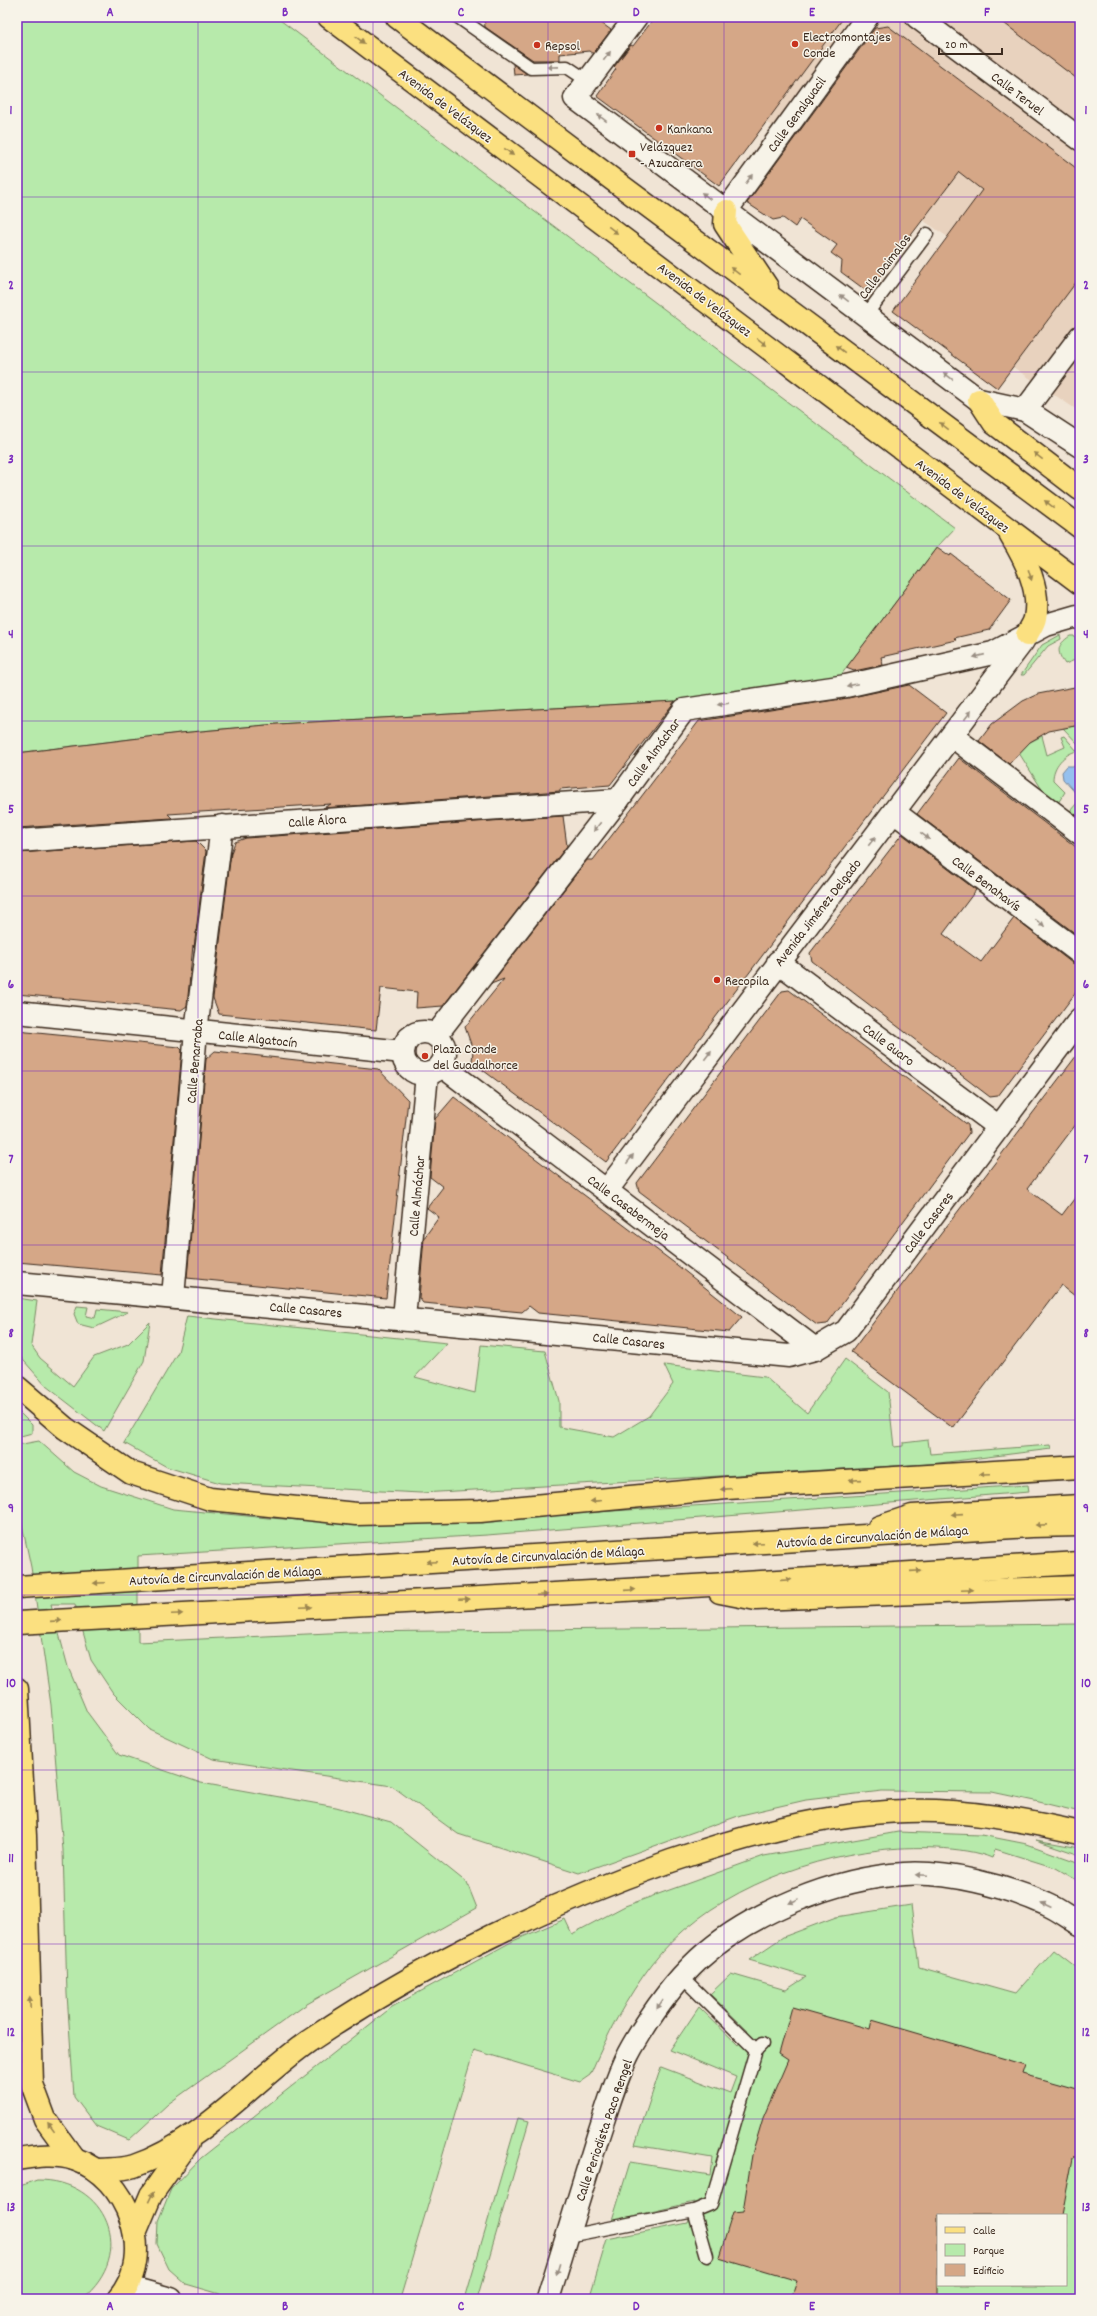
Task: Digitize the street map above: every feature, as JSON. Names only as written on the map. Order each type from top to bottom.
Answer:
[{"type":"main road","name":"Avenida de Velázquez","points":[[329,17],[1080,583]]},
{"type":"main road","points":[[397,17],[1080,527]]},
{"type":"main road","points":[[726,211],[725,224],[780,304]]},
{"type":"main road","points":[[979,400],[994,422],[1080,489]]},
{"type":"main road","points":[[1006,528],[1025,559],[1035,591],[1035,619],[1027,635]]},
{"type":"main road","points":[[17,1387],[65,1428],[131,1473],[210,1499],[356,1514],[480,1511],[727,1488],[1080,1467]]},
{"type":"main road","points":[[1009,1472],[1080,1455]]},
{"type":"main road","points":[[847,1537],[912,1516],[1080,1506]]},
{"type":"main road","name":"Autovía de Circunvalación de Málaga","points":[[17,1587],[1031,1526],[1080,1525]]},
{"type":"main road","points":[[17,1623],[1080,1563]]},
{"type":"main road","points":[[691,1586],[756,1599],[1080,1587]]},
{"type":"main road","points":[[17,1689],[25,1836],[32,2084],[45,2119],[74,2159]]},
{"type":"main road","points":[[96,2170],[132,2166],[192,2136],[298,2049],[350,2014],[414,1976],[481,1940],[549,1908],[619,1879],[699,1852],[798,1824],[878,1813],[935,1811],[985,1815],[1033,1822],[1080,1833]]},
{"type":"main road","points":[[135,2233],[151,2195],[192,2136]]},
{"type":"main road","points":[[17,2159],[44,2154],[74,2159],[96,2170],[122,2197],[135,2233],[136,2261],[123,2293]]},
{"type":"street","points":[[636,17],[581,90],[726,211],[979,400],[1025,410],[1080,446]]},
{"type":"street","name":"Calle Genalguacil","points":[[726,211],[867,17]]},
{"type":"street","name":"Calle Teruel","points":[[918,17],[1080,139]]},
{"type":"street","points":[[1025,410],[1080,337]]},
{"type":"street","name":"Calle Almáchar","points":[[436,1035],[618,800],[684,710],[846,686],[993,653],[1046,625],[1077,616],[1080,618]]},
{"type":"street","name":"Avenida Jiménez Delgado","points":[[607,1190],[778,962],[952,736],[1027,635]]},
{"type":"street","points":[[952,736],[1080,833]]},
{"type":"street","name":"Calle Álora","points":[[17,841],[618,800]]},
{"type":"street","name":"Calle Benahavís","points":[[894,812],[1080,953]]},
{"type":"street","name":"Calle Benarraba","points":[[172,1297],[196,1031],[222,826]]},
{"type":"street","name":"Calle Guaro","points":[[778,962],[999,1127]]},
{"type":"street","name":"Calle Algatocín","points":[[17,1012],[403,1052]]},
{"type":"street","name":"Calle Casares","points":[[17,1283],[404,1318],[790,1356],[816,1349],[846,1332],[1080,1019]]},
{"type":"street","points":[[418,1032],[430,1032],[436,1035],[444,1046],[445,1052],[434,1069],[413,1071],[404,1060],[403,1052],[407,1040],[418,1032]]},
{"type":"street","name":"Calle Almáchar","points":[[404,1318],[434,1069]]},
{"type":"street","name":"Calle Casabermeja","points":[[434,1069],[607,1190],[816,1349]]},
{"type":"street","name":"Calle Periodista Paco Rengel","points":[[548,2299],[606,2111],[631,2049],[681,1976],[700,1958],[755,1918],[815,1892],[867,1879],[904,1874],[947,1876],[995,1887],[1047,1904],[1080,1924]]},
{"type":"street","points":[[123,2293],[171,2299]]},
{"type":"lane","points":[[458,17],[531,68],[567,67],[581,90]]},
{"type":"lane","name":"Calle Daimalos","points":[[866,315],[926,234]]},
{"type":"lane","points":[[568,2236],[694,2211],[711,2204],[759,2047],[681,1976]]},
{"type":"lane","points":[[694,2211],[707,2256]]},
{"type":"shaded area","points":[[655,17],[1080,17],[1080,412],[1013,367],[997,388],[893,311],[948,237],[796,136],[766,123],[643,33]]},
{"type":"green space","points":[[17,17],[276,17],[955,528],[937,547],[838,679],[675,701],[277,724],[180,733],[17,753]]},
{"type":"green space","points":[[1060,635],[1061,639],[1048,646],[1024,675],[1021,675],[1042,645]]},
{"type":"green space","points":[[1070,636],[1074,636],[1080,646],[1080,658],[1065,664],[1060,655],[1059,648],[1062,642]]},
{"type":"green space","points":[[1080,725],[1080,746],[1063,728]]},
{"type":"green space","points":[[1042,736],[1047,755],[1065,747],[1061,737],[1064,736],[1077,751],[1060,761],[1053,775],[1053,780],[1065,792],[1058,803],[1043,791],[1019,753],[1030,742]]},
{"type":"green space","points":[[1078,802],[1080,804],[1080,820],[1069,812]]},
{"type":"green space","points":[[17,1298],[37,1301],[31,1345],[40,1358],[73,1386],[94,1357],[128,1344],[150,1322],[144,1361],[104,1431],[46,1386],[17,1353]]},
{"type":"green space","points":[[77,1306],[88,1307],[86,1316],[95,1318],[97,1309],[128,1312],[94,1328],[78,1324],[74,1314]]},
{"type":"green space","points":[[187,1316],[447,1343],[415,1377],[475,1393],[481,1345],[545,1351],[559,1401],[559,1427],[614,1437],[649,1416],[673,1384],[664,1365],[765,1377],[807,1413],[845,1359],[888,1392],[894,1447],[903,1446],[903,1443],[928,1440],[930,1454],[1050,1445],[1051,1449],[931,1464],[421,1493],[220,1483],[167,1467],[124,1443],[178,1352]]},
{"type":"green space","points":[[17,1410],[32,1425],[32,1433],[17,1437]]},
{"type":"green space","points":[[39,1441],[74,1472],[101,1486],[173,1509],[268,1518],[362,1524],[484,1519],[1028,1485],[1029,1492],[487,1535],[138,1556],[138,1642],[350,1632],[1080,1624],[1080,1812],[992,1792],[882,1791],[806,1800],[741,1815],[579,1873],[458,1834],[392,1786],[213,1759],[149,1729],[113,1693],[91,1660],[75,1604],[51,1604],[68,1667],[87,1712],[119,1755],[201,1783],[336,1807],[391,1822],[467,1883],[477,1908],[307,2004],[168,2104],[129,2140],[96,2126],[74,2097],[67,1994],[63,1850],[51,1705],[31,1567],[17,1501],[17,1445]]},
{"type":"green space","points":[[898,1832],[981,1835],[1027,1844],[1080,1863],[1080,1882],[1056,1868],[995,1849],[992,1858],[967,1851],[921,1848],[879,1850],[848,1855],[817,1862],[785,1872],[754,1885],[725,1901],[698,1919],[673,1940],[652,1964],[634,1990],[618,2017],[590,2075],[580,2082],[474,2050],[400,2299],[237,2299],[186,2284],[169,2269],[157,2244],[158,2221],[171,2189],[201,2158],[392,2007],[513,1941],[565,1919],[572,1934],[625,1906],[764,1856]]},
{"type":"green space","points":[[1036,1840],[1080,1848],[1080,1855]]},
{"type":"green space","points":[[911,1905],[919,1967],[1015,1994],[1054,1950],[1080,1970],[1080,2299],[589,2299],[607,2239],[688,2223],[694,2202],[612,2221],[630,2162],[710,2175],[712,2158],[635,2145],[661,2067],[730,2093],[736,2077],[670,2050],[699,2007],[738,2045],[748,2031],[710,1994],[731,1974],[786,1990],[806,1977],[749,1960],[783,1937],[836,1917]]},
{"type":"green space","points":[[518,2118],[529,2121],[477,2299],[465,2299]]},
{"type":"green space","points":[[37,2180],[61,2183],[81,2192],[97,2205],[107,2222],[111,2241],[108,2261],[99,2281],[82,2299],[17,2299],[17,2187]]},
{"type":"water","points":[[1067,766],[1073,766],[1080,769],[1080,798],[1063,779],[1062,772]]},
{"type":"building","points":[[484,17],[593,17],[611,30],[593,54],[589,51],[560,54],[560,60],[533,60],[485,27]]},
{"type":"building","points":[[655,17],[844,17],[719,186],[597,96],[616,69],[614,67],[631,45],[633,46]]},
{"type":"building","points":[[996,17],[1080,17],[1080,81],[1064,69]]},
{"type":"building","points":[[888,26],[1080,171],[1080,277],[997,388],[893,311],[982,190],[959,172],[868,292],[841,272],[842,261],[831,253],[837,245],[800,219],[795,227],[783,218],[773,220],[747,203],[875,28]]},
{"type":"building","points":[[513,64],[527,74],[514,75]]},
{"type":"building","points":[[937,547],[950,556],[951,554],[1011,600],[989,630],[954,638],[956,640],[881,657],[883,665],[854,671],[846,668]]},
{"type":"building","points":[[909,685],[946,713],[606,1162],[472,1062],[473,1050],[465,1027],[504,979],[491,984],[587,860],[593,860],[699,721],[848,698]]},
{"type":"building","points":[[1080,686],[1080,725],[1049,731],[1030,742],[1009,764],[979,741],[992,724],[1023,701],[1038,694]]},
{"type":"building","points":[[675,701],[610,785],[560,789],[560,791],[323,808],[331,804],[168,814],[172,818],[17,828],[17,753],[180,733],[277,724]]},
{"type":"building","points":[[959,758],[1080,850],[1080,937],[917,814]]},
{"type":"building","points":[[563,816],[567,846],[443,1006],[416,1008],[417,992],[381,988],[376,1030],[219,1014],[213,998],[231,853],[235,842],[246,838]]},
{"type":"building","points":[[902,834],[976,890],[943,934],[981,962],[1014,918],[1072,963],[1080,965],[1080,987],[998,1096],[990,1097],[812,961],[810,953]]},
{"type":"building","points":[[196,841],[206,851],[194,948],[193,945],[187,1006],[181,1010],[17,994],[17,853]]},
{"type":"building","points":[[789,990],[968,1125],[969,1133],[827,1324],[817,1325],[639,1191],[637,1183],[782,991]]},
{"type":"building","points":[[17,1031],[179,1047],[182,1050],[162,1275],[17,1262]]},
{"type":"building","points":[[215,1051],[378,1069],[408,1100],[386,1298],[187,1278],[206,1059]]},
{"type":"building","points":[[1080,1051],[1080,1119],[1027,1189],[1062,1215],[1080,1191],[1080,1300],[1061,1285],[953,1428],[851,1352]]},
{"type":"building","points":[[454,1097],[677,1265],[742,1317],[729,1332],[538,1313],[529,1306],[522,1312],[423,1303],[419,1298],[424,1238],[439,1217],[427,1208],[443,1187],[430,1177],[435,1119]]},
{"type":"building","points":[[792,2007],[870,2029],[872,2020],[1026,2065],[1023,2074],[1080,2090],[1080,2155],[1073,2157],[1062,2214],[937,2214],[938,2299],[791,2299],[797,2281],[719,2258],[733,2212],[743,2211],[752,2155],[763,2118],[788,2060],[779,2054]]},
{"type":"place","name":"Electromontajes Conde","points":[[795,44]]},
{"type":"place","name":"Repsol","points":[[537,45]]},
{"type":"place","name":"Kankana","points":[[659,128]]},
{"type":"place","name":"Velázquez - Azucarera","points":[[632,154]]},
{"type":"place","name":"Recopila","points":[[717,980]]},
{"type":"place","name":"Plaza Conde del Guadalhorce","points":[[425,1056]]}]
